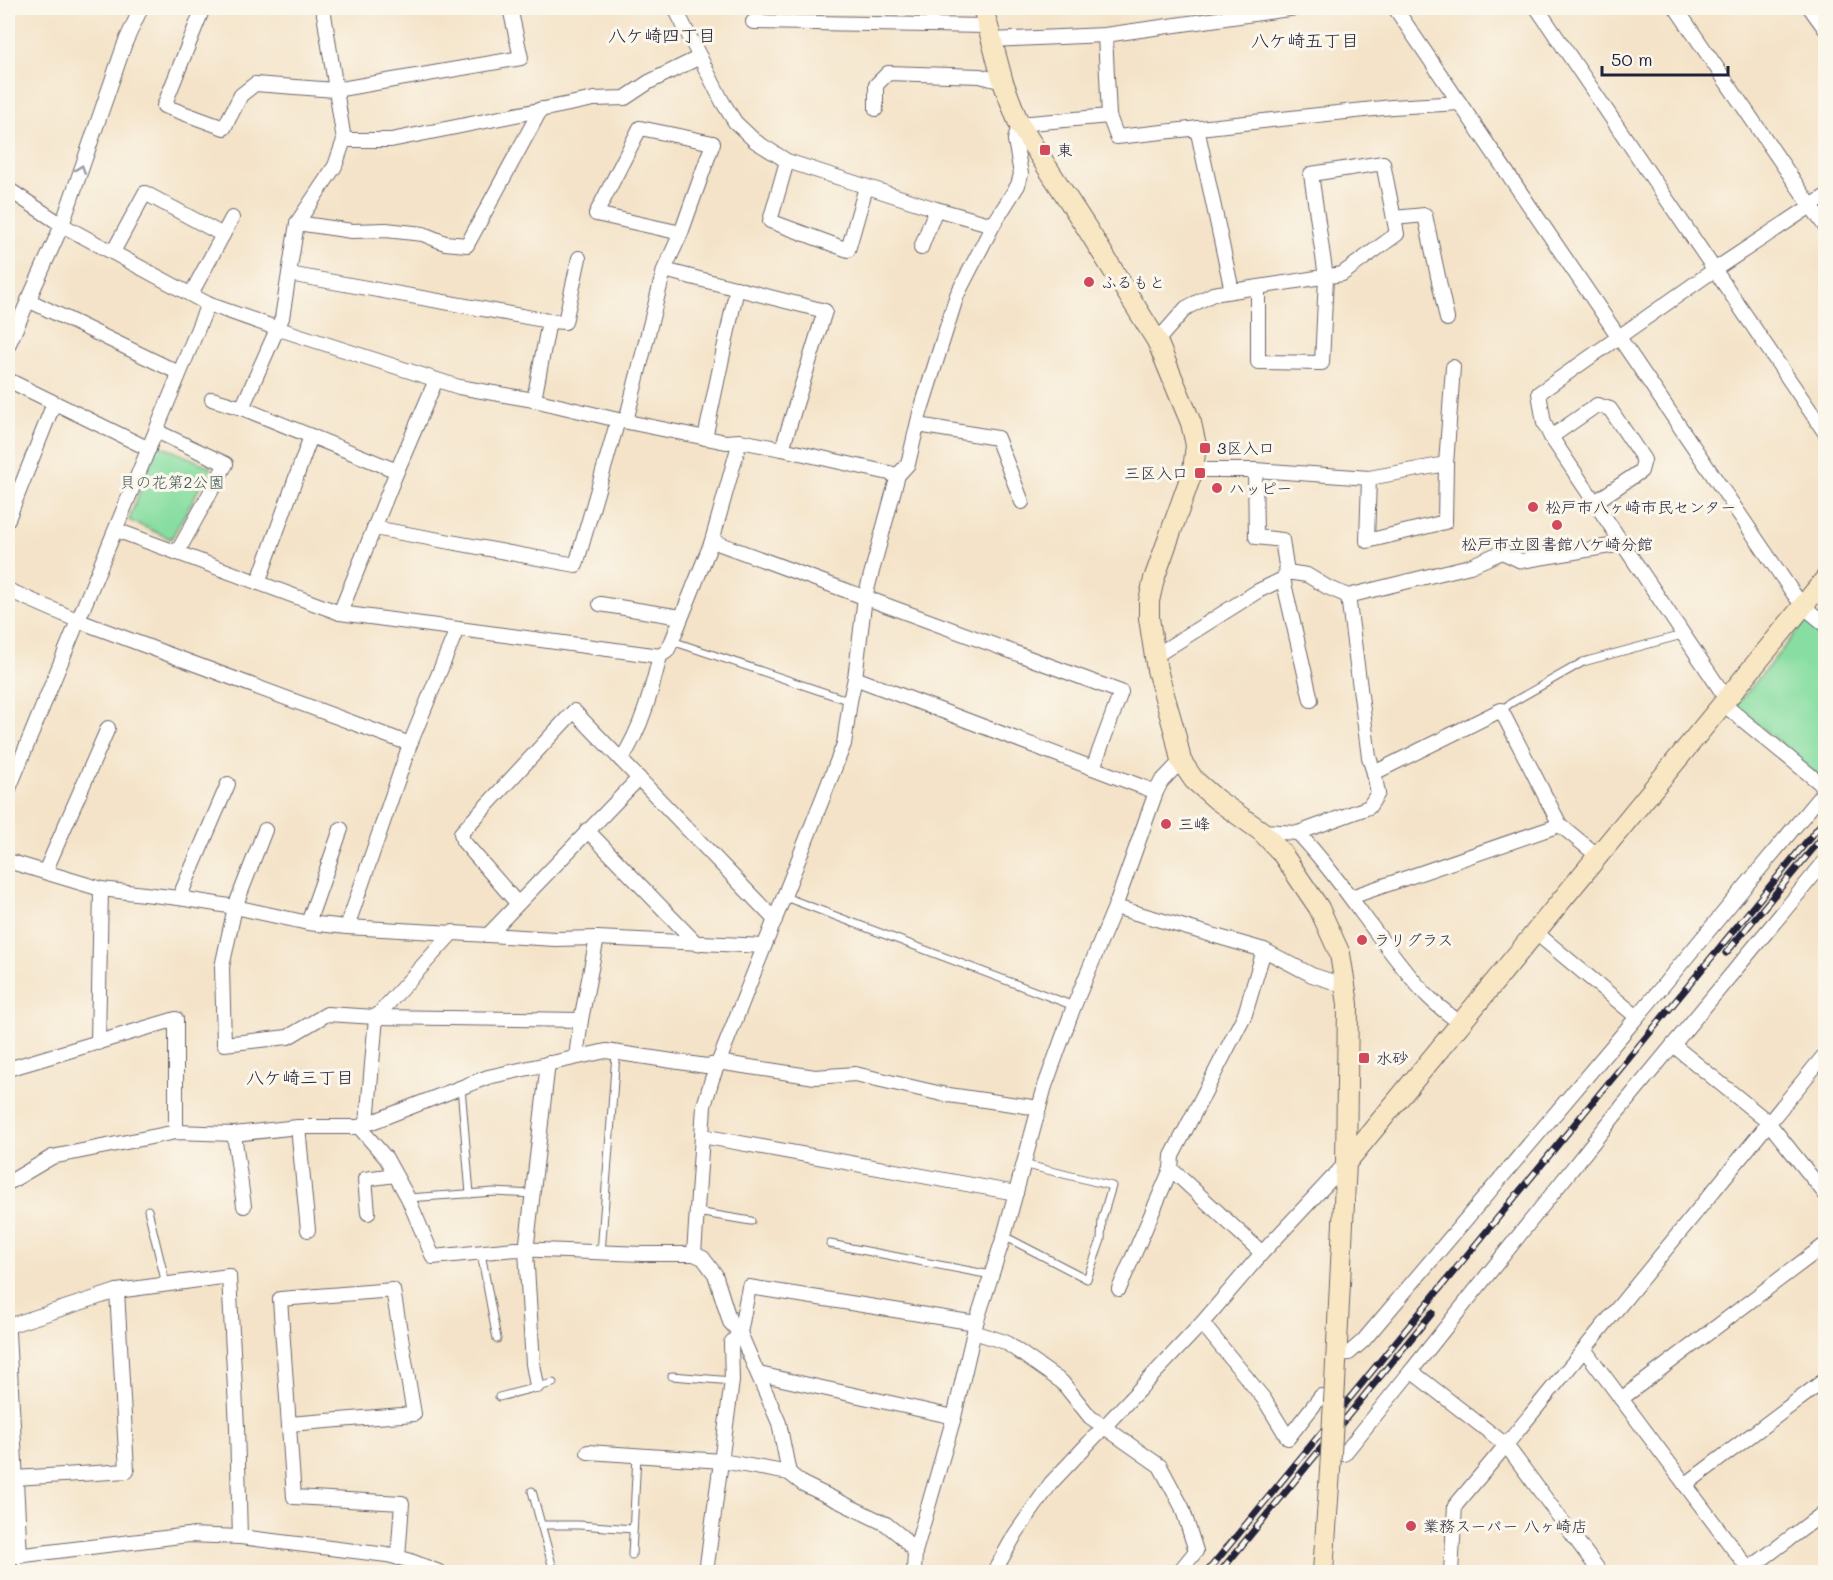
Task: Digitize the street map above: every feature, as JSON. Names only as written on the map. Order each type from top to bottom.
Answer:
[{"type":"street","points":[[8,346],[62,225],[125,43],[141,8]]},
{"type":"street","points":[[203,8],[164,106],[224,128],[241,95],[255,84],[336,90],[521,58],[510,8]]},
{"type":"street","points":[[242,408],[282,318],[297,224],[335,165],[344,140],[323,8]]},
{"type":"street","points":[[675,8],[735,122],[755,141],[787,161],[993,225]]},
{"type":"street","points":[[753,22],[987,24],[1105,34],[1242,11],[1296,8]]},
{"type":"street","points":[[1395,8],[1803,606],[1826,625]]},
{"type":"street","points":[[1537,8],[1826,434]]},
{"type":"street","points":[[1676,8],[1826,228]]},
{"type":"street","points":[[1810,8],[1826,30]]},
{"type":"street","points":[[987,24],[1003,82],[1019,124],[1157,340],[1191,423],[1196,445],[1193,470],[1154,579],[1149,601],[1149,618],[1157,670],[1181,761],[1194,780],[1217,800],[1261,831],[1281,852],[1318,908],[1340,954],[1348,1004],[1346,1163],[1323,1572]]},
{"type":"street","points":[[1105,34],[1109,116],[1117,137],[1392,107],[1460,103]]},
{"type":"street","points":[[344,140],[391,140],[594,99],[625,98],[649,82],[700,57]]},
{"type":"street","points":[[876,109],[876,85],[888,73],[981,76],[1003,82]]},
{"type":"street","points":[[297,224],[352,231],[386,230],[423,234],[445,243],[467,245],[541,110]]},
{"type":"street","points":[[1019,124],[1109,116]]},
{"type":"street","points":[[694,1254],[704,1106],[844,744],[866,597],[898,475],[908,464],[920,413],[957,295],[993,225],[1018,185],[1021,174],[1015,140],[1019,124]]},
{"type":"street","points":[[374,528],[576,565],[622,421],[663,270],[681,233],[713,143],[640,128],[596,214],[681,233]]},
{"type":"street","points":[[1197,128],[1232,291]]},
{"type":"street","points":[[787,161],[770,221],[848,250],[866,187]]},
{"type":"street","points":[[1157,340],[1186,308],[1213,294],[1258,287],[1326,277],[1342,274],[1397,234],[1383,163],[1311,174],[1326,277],[1322,363],[1258,362],[1258,287]]},
{"type":"street","points":[[8,189],[62,225],[208,304],[436,380],[459,387],[534,400],[622,421],[726,442],[740,441],[782,449],[898,475]]},
{"type":"street","points":[[113,252],[145,193],[224,235]]},
{"type":"street","points":[[1336,1354],[1349,1353],[1363,1341],[1826,789],[1724,701],[1683,634],[1551,437],[1544,423],[1539,393],[1714,270],[1826,196]]},
{"type":"street","points":[[921,248],[936,209]]},
{"type":"street","points":[[1394,218],[1425,215],[1447,319]]},
{"type":"street","points":[[191,294],[232,218]]},
{"type":"street","points":[[289,274],[565,322],[579,258]]},
{"type":"street","points":[[663,270],[825,311],[782,449]]},
{"type":"street","points":[[705,438],[737,288]]},
{"type":"street","points":[[28,300],[179,373]]},
{"type":"street","points":[[8,791],[208,304]]},
{"type":"street","points":[[534,400],[549,321]]},
{"type":"street","points":[[1369,478],[1367,542],[1444,522],[1453,367]]},
{"type":"street","points":[[8,380],[149,449]]},
{"type":"street","points":[[340,613],[436,380]]},
{"type":"street","points":[[212,399],[242,408],[397,471]]},
{"type":"street","points":[[8,519],[54,403]]},
{"type":"street","points":[[1551,437],[1597,405],[1610,409],[1644,460],[1641,471],[1595,502]]},
{"type":"street","points":[[918,425],[997,438],[1022,502]]},
{"type":"street","points":[[156,431],[226,464],[177,553]]},
{"type":"street","points":[[258,583],[311,436]]},
{"type":"street","points":[[621,760],[647,707],[660,656],[667,651],[672,641],[712,541],[740,441]]},
{"type":"street","points":[[1193,470],[1255,470],[1369,478],[1446,464]]},
{"type":"street","points":[[1255,470],[1256,537],[1282,540],[1285,576],[1311,700]]},
{"type":"street","points":[[116,530],[340,613],[660,656]]},
{"type":"street","points":[[712,541],[1121,692],[1094,768]]},
{"type":"street","points":[[1155,656],[1285,576],[1307,575],[1348,596],[1470,566],[1502,552],[1521,561],[1622,544]]},
{"type":"street","points":[[994,1572],[1016,1533],[1051,1483],[1202,1323],[1262,1253],[1346,1163],[1826,578]]},
{"type":"street","points":[[8,590],[79,621],[410,744]]},
{"type":"street","points":[[1261,831],[1298,833],[1369,807],[1378,792],[1369,757],[1348,596]]},
{"type":"street","points":[[600,604],[681,617]]},
{"type":"street","points":[[347,927],[410,744],[457,629]]},
{"type":"street","points":[[855,678],[1156,792]]},
{"type":"street","points":[[1374,773],[1501,710],[1560,825],[1598,856]]},
{"type":"street","points":[[517,903],[464,841],[462,833],[574,711],[776,920]]},
{"type":"street","points":[[45,872],[108,728]]},
{"type":"street","points":[[914,1572],[915,1552],[954,1417],[975,1328],[1004,1236],[1039,1108],[1074,1006],[1115,907],[1156,792],[1161,782],[1181,761]]},
{"type":"street","points":[[488,935],[639,778]]},
{"type":"street","points":[[179,898],[228,784]]},
{"type":"street","points":[[1351,897],[1560,825]]},
{"type":"street","points":[[308,923],[341,829]]},
{"type":"street","points":[[265,830],[235,907],[222,967],[224,1044],[288,1037],[327,1014],[376,1017],[581,1020]]},
{"type":"street","points":[[587,830],[697,944]]},
{"type":"street","points":[[1298,833],[1321,858],[1381,941],[1423,992],[1460,1023]]},
{"type":"street","points":[[1331,1461],[1344,1454],[1615,1115],[1826,860]]},
{"type":"street","points":[[8,861],[101,889],[235,907],[308,923],[555,939],[597,938],[764,946]]},
{"type":"street","points":[[98,1042],[101,889]]},
{"type":"street","points":[[1115,907],[1264,950],[1312,975],[1346,986]]},
{"type":"street","points":[[453,932],[376,1017],[363,1125],[386,1158],[408,1198],[433,1257],[515,1249],[694,1254],[703,1258],[715,1274],[730,1322],[740,1333],[779,1423],[789,1473]]},
{"type":"street","points":[[1535,932],[1637,1017]]},
{"type":"street","points":[[576,1057],[597,938]]},
{"type":"street","points":[[1119,1290],[1171,1169],[1172,1156],[1245,1014],[1264,950]]},
{"type":"street","points":[[8,1070],[176,1020],[176,1132]]},
{"type":"street","points":[[1673,1045],[1768,1122],[1826,1195]]},
{"type":"street","points":[[8,1183],[52,1156],[176,1132],[234,1134],[298,1127],[363,1125],[489,1077],[606,1052],[706,1066],[724,1063],[815,1077],[855,1074],[942,1094],[1039,1108]]},
{"type":"street","points":[[1451,1572],[1455,1506],[1826,1053]]},
{"type":"street","points":[[537,1386],[533,1364],[526,1251],[548,1063]]},
{"type":"street","points":[[298,1127],[308,1230]]},
{"type":"street","points":[[234,1134],[244,1206]]},
{"type":"street","points":[[702,1136],[1016,1193]]},
{"type":"street","points":[[1171,1169],[1262,1253]]},
{"type":"street","points":[[368,1213],[365,1179],[395,1175]]},
{"type":"street","points":[[1621,1399],[1826,1244]]},
{"type":"street","points":[[8,1326],[117,1292],[229,1276],[240,1537]]},
{"type":"street","points":[[706,1572],[732,1381],[731,1343],[740,1333],[749,1287],[975,1328],[1005,1342],[1062,1382],[1090,1417],[1160,1466],[1182,1507],[1196,1551],[1179,1572]]},
{"type":"street","points":[[289,1424],[414,1414],[393,1290],[280,1299],[294,1497],[402,1503],[398,1558]]},
{"type":"street","points":[[15,1478],[127,1471],[117,1292]]},
{"type":"street","points":[[1202,1323],[1264,1399],[1288,1438],[1321,1396],[1335,1390]]},
{"type":"street","points":[[8,1333],[15,1478],[14,1557],[181,1536],[240,1537],[387,1555],[439,1572]]},
{"type":"street","points":[[1584,1349],[1747,1571],[1826,1511]]},
{"type":"street","points":[[1412,1371],[1506,1445],[1600,1572]]},
{"type":"street","points":[[759,1374],[954,1417]]},
{"type":"street","points":[[1685,1485],[1826,1378]]},
{"type":"street","points":[[588,1452],[722,1461],[789,1473],[803,1484],[886,1524],[915,1552]]},
{"type":"lane","points":[[1501,710],[1583,662],[1683,634]]},
{"type":"lane","points":[[672,641],[850,700]]},
{"type":"lane","points":[[785,897],[1074,1006]]},
{"type":"lane","points":[[601,1253],[616,1054]]},
{"type":"lane","points":[[462,1087],[470,1194]]},
{"type":"lane","points":[[1004,1236],[1087,1279],[1101,1240],[1102,1219],[1112,1186],[1023,1164]]},
{"type":"lane","points":[[408,1198],[494,1192],[533,1194]]},
{"type":"lane","points":[[148,1210],[166,1284]]},
{"type":"lane","points":[[697,1212],[751,1221]]},
{"type":"lane","points":[[830,1244],[991,1275]]},
{"type":"lane","points":[[481,1253],[497,1340]]},
{"type":"lane","points":[[672,1376],[732,1381]]},
{"type":"lane","points":[[499,1397],[553,1383]]},
{"type":"lane","points":[[632,1555],[638,1455]]},
{"type":"lane","points":[[532,1491],[554,1572]]},
{"type":"lane","points":[[541,1524],[633,1529]]},
{"type":"green space","name":"貝の花第2公園","points":[[157,444],[211,467],[171,539],[129,520]]},
{"type":"green space","points":[[1808,618],[1825,633],[1825,774],[1817,775],[1736,706]]},
{"type":"railway","points":[[1207,1572],[1826,818]]},
{"type":"railway","points":[[1726,953],[1826,833]]},
{"type":"railway","points":[[1220,1572],[1432,1313]]},
{"type":"place","name":"東","points":[[1045,150]]},
{"type":"place","name":"ふるもと","points":[[1089,282]]},
{"type":"place","name":"3区入口","points":[[1205,448]]},
{"type":"place","name":"三区入口","points":[[1200,473]]},
{"type":"place","name":"ハッピー","points":[[1217,488]]},
{"type":"place","name":"松戸市八ヶ崎市民センター","points":[[1533,507]]},
{"type":"place","name":"松戸市立図書館八ケ崎分館","points":[[1557,525]]},
{"type":"place","name":"三峰","points":[[1166,824]]},
{"type":"place","name":"ラリグラス","points":[[1362,940]]},
{"type":"place","name":"水砂","points":[[1364,1058]]},
{"type":"place","name":"業務スーパー 八ヶ崎店","points":[[1411,1526]]},
{"type":"district","name":"八ケ崎四丁目","points":[[662,36]]},
{"type":"district","name":"八ケ崎五丁目","points":[[1305,41]]},
{"type":"district","name":"八ケ崎三丁目","points":[[300,1078]]}]
